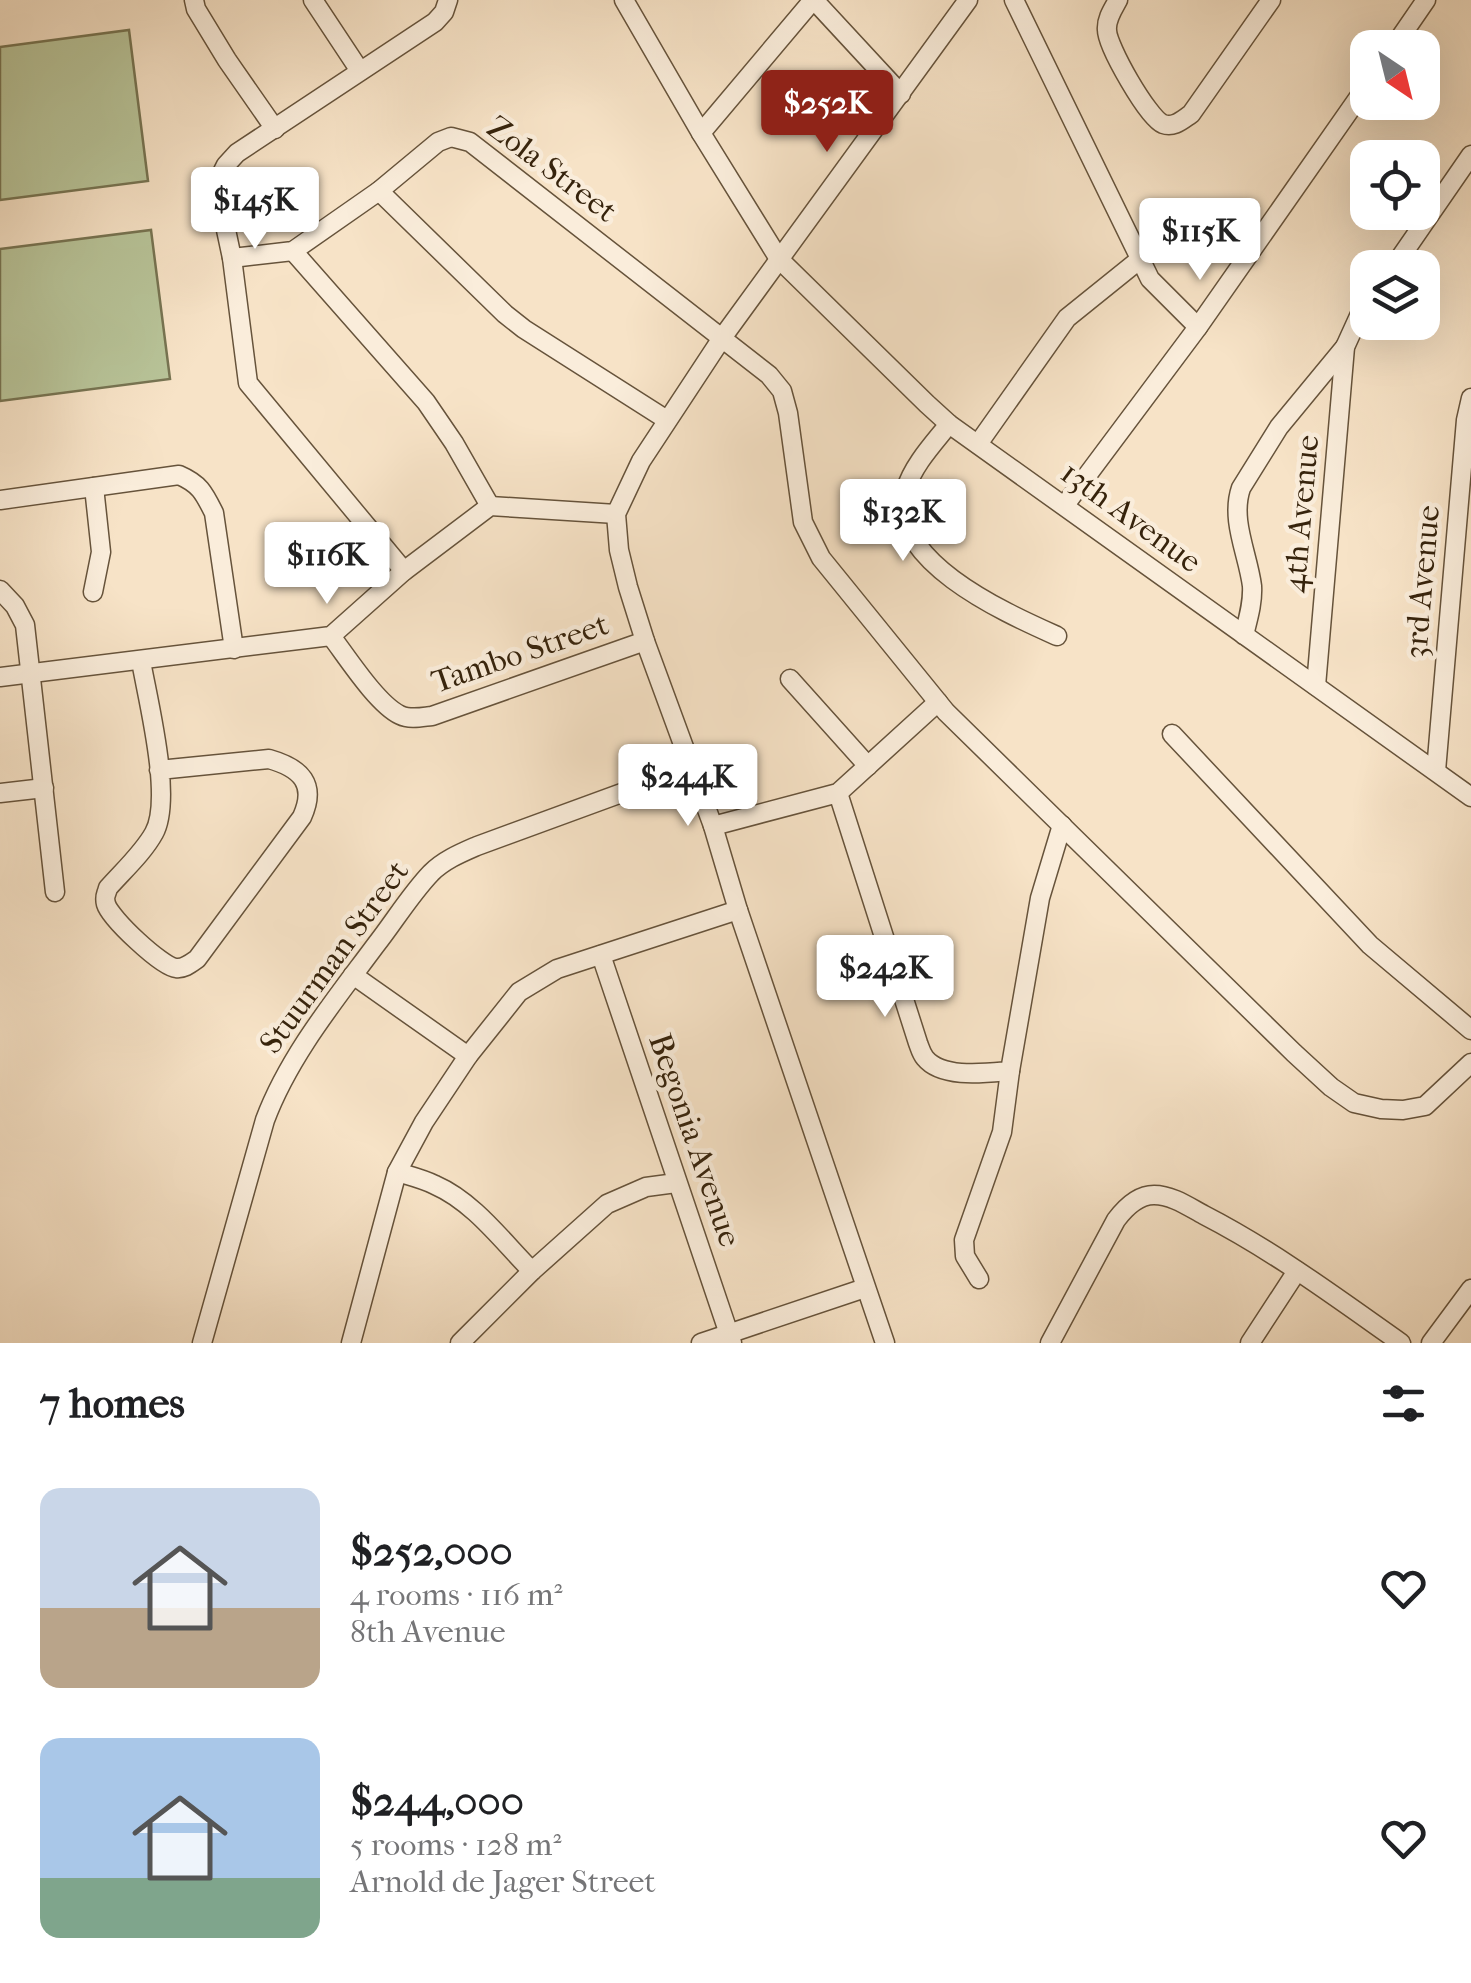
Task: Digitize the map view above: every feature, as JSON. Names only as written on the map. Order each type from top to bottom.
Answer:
[{"type":"street","points":[[194,0],[227,60],[276,129]]},
{"type":"street","points":[[314,0],[360,71]]},
{"type":"street","name":"13th Avenue","points":[[624,0],[780,259],[949,424],[1471,796]]},
{"type":"street","points":[[702,133],[814,0],[901,94]]},
{"type":"street","points":[[884,1343],[712,826],[645,641],[619,550],[616,514],[641,461],[722,338],[968,0]]},
{"type":"street","points":[[1014,0],[1139,260],[1150,279],[1198,326]]},
{"type":"street","points":[[1118,0],[1108,22],[1109,43],[1135,91],[1158,122],[1166,125],[1175,125],[1191,114],[1270,0]]},
{"type":"street","points":[[1405,30],[1426,0]]},
{"type":"street","points":[[404,571],[248,383],[220,177],[237,152],[435,22],[448,1]]},
{"type":"street","points":[[1064,505],[1198,326],[1350,110]]},
{"type":"street","name":"Zola Street","points":[[232,258],[293,251],[379,191],[438,142],[450,137],[470,142],[769,375],[782,391],[788,412],[803,522],[815,548],[946,712],[1294,1053],[1354,1103],[1402,1110],[1425,1106],[1471,1062]]},
{"type":"street","points":[[1405,250],[1471,155]]},
{"type":"street","points":[[379,191],[505,314],[666,420]]},
{"type":"street","points":[[293,251],[426,402],[490,506]]},
{"type":"street","points":[[978,444],[1068,318],[1139,260]]},
{"type":"street","name":"4th Avenue","points":[[1244,635],[1252,606],[1252,586],[1238,514],[1241,488],[1279,428],[1350,336]]},
{"type":"street","name":"4th Avenue","points":[[1316,686],[1345,347]]},
{"type":"street","name":"3rd Avenue","points":[[1436,772],[1471,398]]},
{"type":"street","points":[[949,424],[918,464],[905,490],[904,519],[910,532],[942,571],[973,594],[1057,636]]},
{"type":"street","points":[[0,500],[179,475],[194,482],[214,513],[234,649]]},
{"type":"street","points":[[93,592],[101,552],[94,487]]},
{"type":"street","points":[[0,677],[331,636],[404,571],[490,506],[616,514]]},
{"type":"street","points":[[0,590],[25,625],[55,892]]},
{"type":"street","name":"Tambo Street","points":[[331,636],[386,705],[401,716],[414,718],[432,716],[645,641]]},
{"type":"street","points":[[141,661],[159,770],[160,822],[153,837],[105,896],[114,917],[162,961],[172,968],[186,967],[197,960],[302,818],[309,803],[308,788],[300,773],[269,759],[159,770]]},
{"type":"street","points":[[790,679],[868,766]]},
{"type":"street","points":[[712,826],[838,793],[938,702]]},
{"type":"street","points":[[1172,734],[1370,946],[1471,1030]]},
{"type":"street","name":"Stuurman Street","points":[[202,1343],[273,1098],[285,1074],[354,976],[433,871],[451,858],[690,768]]},
{"type":"street","points":[[0,793],[44,788]]},
{"type":"street","points":[[838,793],[926,1060],[941,1068],[971,1074],[1010,1071]]},
{"type":"street","points":[[979,1278],[965,1256],[964,1240],[1002,1132],[1040,898],[1062,824]]},
{"type":"street","points":[[351,1343],[397,1172],[424,1122],[468,1056],[519,992],[557,968],[738,910]]},
{"type":"street","name":"Begonia Avenue","points":[[602,955],[730,1338]]},
{"type":"street","points":[[354,976],[468,1056]]},
{"type":"street","points":[[397,1172],[452,1194],[532,1271]]},
{"type":"street","points":[[460,1343],[607,1204],[646,1187],[676,1183]]},
{"type":"street","points":[[1050,1343],[1116,1220],[1125,1208],[1151,1194],[1178,1201],[1251,1239],[1401,1343]]},
{"type":"street","points":[[1250,1343],[1298,1271]]},
{"type":"street","points":[[701,1343],[730,1338],[864,1288]]},
{"type":"street","points":[[1431,1343],[1471,1289]]},
{"type":"green space","points":[[129,30],[148,181],[0,200],[0,47]]},
{"type":"green space","points":[[151,230],[170,379],[0,401],[0,249]]}]
